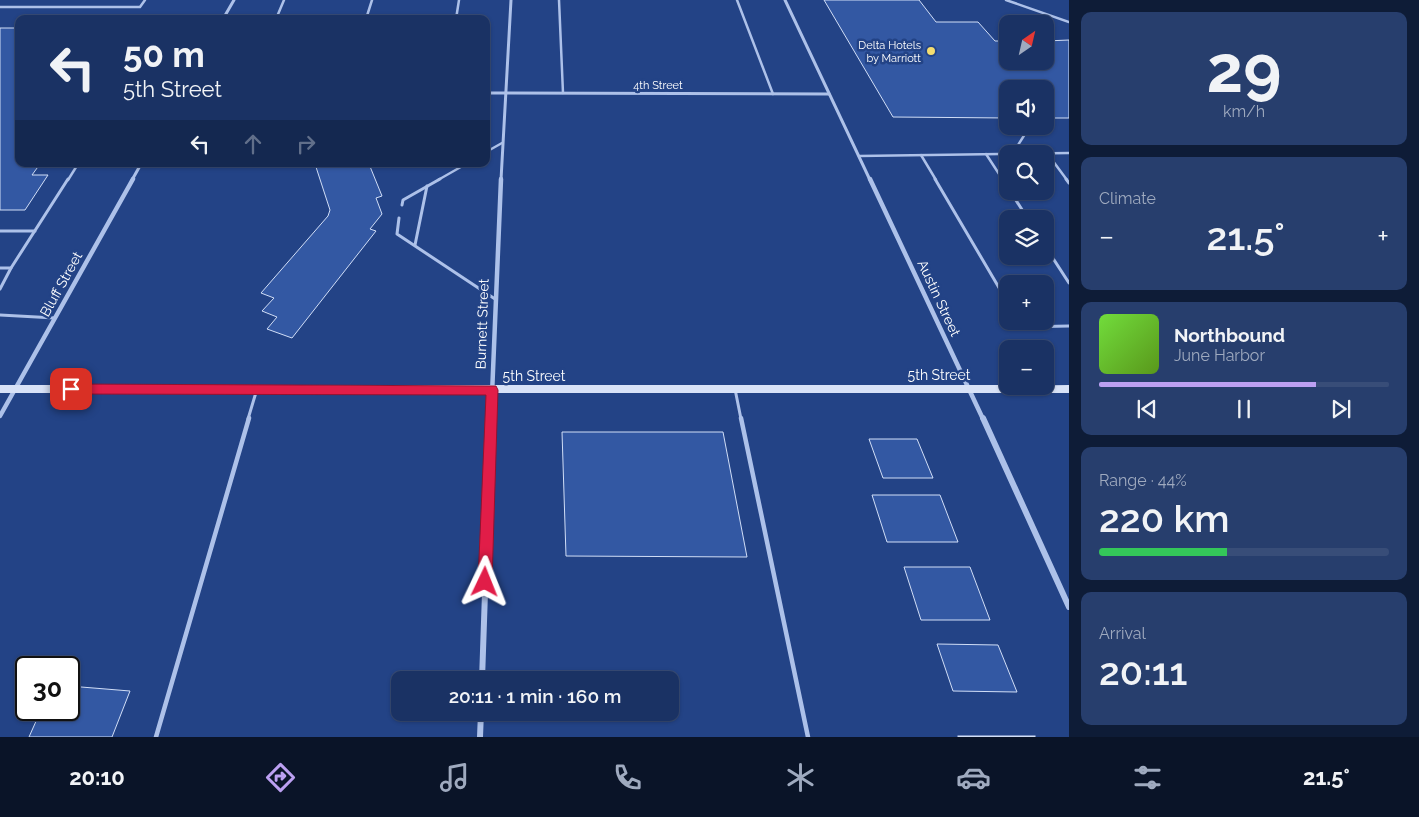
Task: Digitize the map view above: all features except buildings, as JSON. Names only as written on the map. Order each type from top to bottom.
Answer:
[{"type":"main road","name":"5th Street","points":[[0,389],[1069,389]]},
{"type":"street","points":[[225,15],[234,0]]},
{"type":"street","name":"Burnett Street","points":[[482,671],[495,299],[511,0]]},
{"type":"street","name":"Austin Street","points":[[784,0],[969,388],[1069,606]]},
{"type":"street","name":"4th Street","points":[[490,93],[830,94]]},
{"type":"street","name":"Bluff Street","points":[[0,416],[139,167]]},
{"type":"street","points":[[480,737],[481,721]]},
{"type":"lane","points":[[0,7],[140,7],[146,0]]},
{"type":"lane","points":[[278,15],[284,0]]},
{"type":"lane","points":[[367,15],[372,0]]},
{"type":"lane","points":[[457,15],[459,0]]},
{"type":"lane","points":[[559,0],[563,94]]},
{"type":"lane","points":[[737,0],[772,94]]},
{"type":"lane","points":[[1006,0],[1069,22]]},
{"type":"lane","points":[[490,150],[502,143]]},
{"type":"lane","points":[[1054,153],[1069,153]]},
{"type":"lane","points":[[986,154],[999,174]]},
{"type":"lane","points":[[859,156],[999,154]]},
{"type":"lane","points":[[921,155],[999,288]]},
{"type":"lane","points":[[1054,163],[1069,183]]},
{"type":"lane","points":[[0,289],[11,268],[76,167]]},
{"type":"lane","points":[[402,205],[403,200],[461,167]]},
{"type":"lane","points":[[415,245],[427,186]]},
{"type":"lane","points":[[399,218],[397,234],[495,299]]},
{"type":"lane","points":[[0,231],[35,231]]},
{"type":"lane","points":[[1054,260],[1069,283]]},
{"type":"lane","points":[[0,268],[11,268]]},
{"type":"lane","points":[[0,314],[55,318]]},
{"type":"lane","points":[[1054,326],[1069,326]]},
{"type":"lane","points":[[156,737],[257,389]]},
{"type":"lane","points":[[735,389],[808,737]]},
{"type":"place","name":"Delta Hotels by Marriott","points":[[931,51]]},
{"type":"route","points":[[71,389],[492,390],[485,582]]}]
